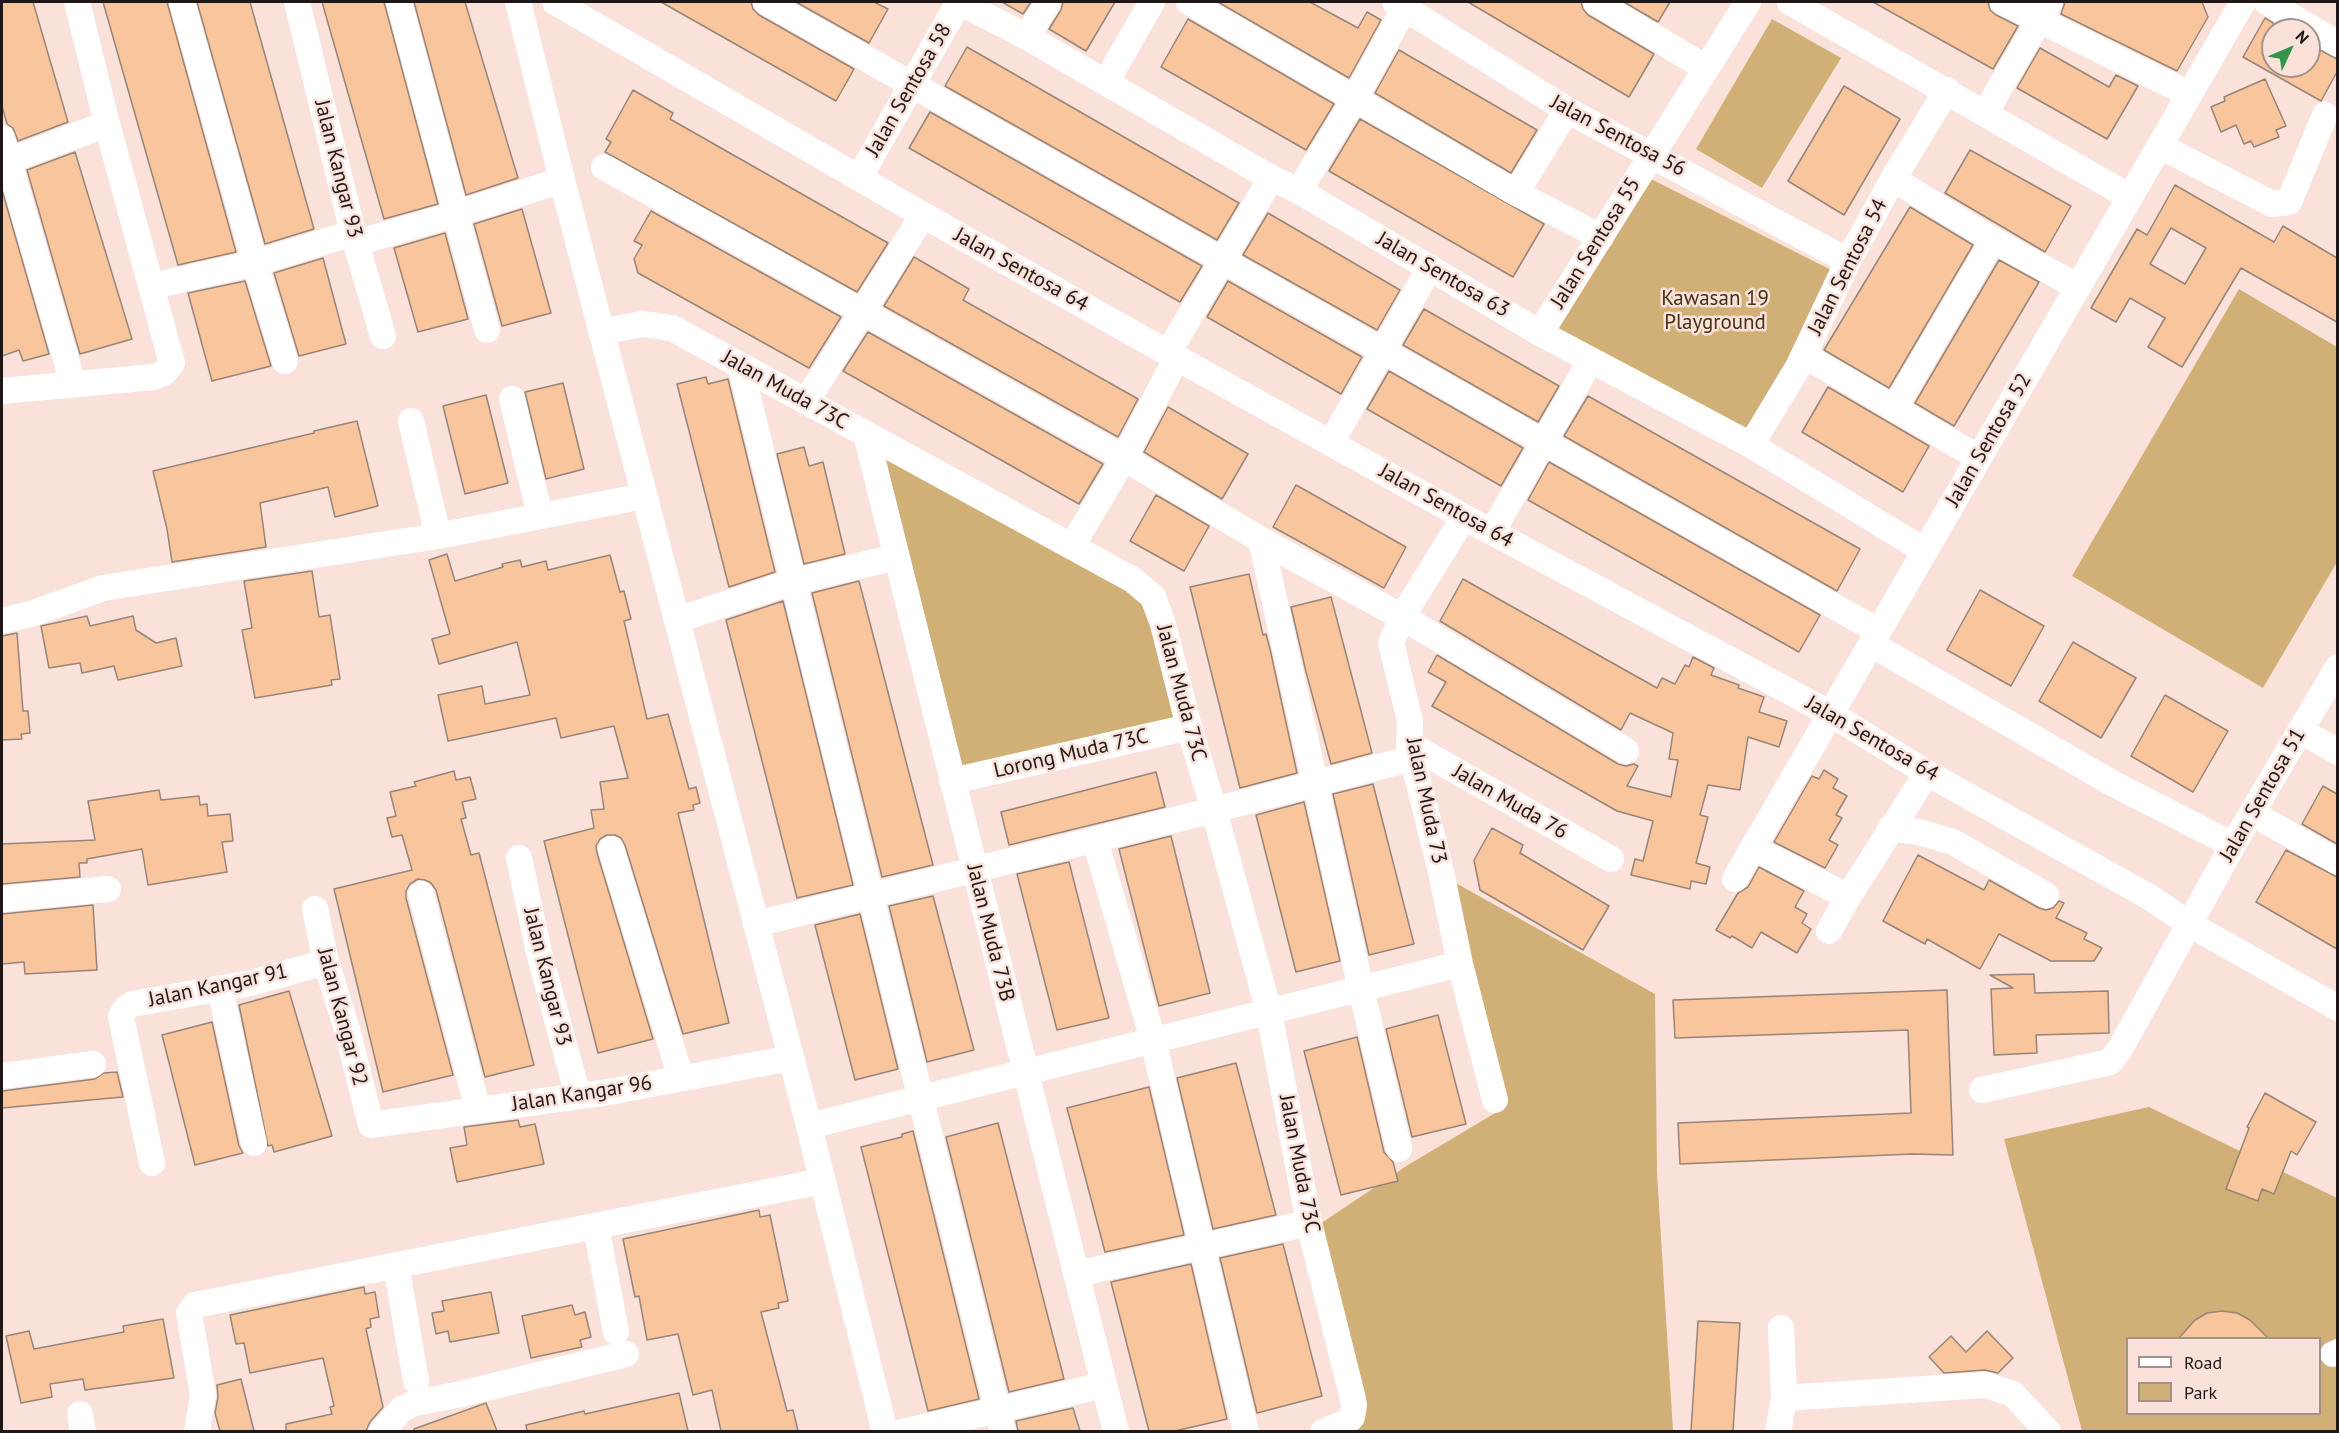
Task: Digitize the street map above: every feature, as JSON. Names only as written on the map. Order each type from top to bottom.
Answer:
[{"type":"street","points":[[2,392],[154,377],[164,373],[172,363],[153,286],[107,124],[77,2]]},
{"type":"street","points":[[182,2],[255,263],[285,361]]},
{"type":"street","name":"Jalan Kangar 93","points":[[297,2],[355,238],[383,336]]},
{"type":"street","points":[[399,2],[487,330]]},
{"type":"street","points":[[518,2],[562,180],[809,1126],[885,1431]]},
{"type":"street","name":"Jalan Sentosa 64","points":[[555,2],[923,215],[1173,355],[1464,517],[1830,714],[1927,773],[2151,898],[2189,924],[2337,1008]]},
{"type":"street","points":[[766,2],[1544,441],[1875,637],[2112,783],[2233,845]]},
{"type":"street","name":"Jalan Sentosa 58","points":[[859,178],[959,2]]},
{"type":"street","name":"Jalan Sentosa 63","points":[[959,2],[1027,37],[1271,178],[1299,191],[1540,333],[1752,446],[1925,551]]},
{"type":"street","points":[[1027,37],[1048,2]]},
{"type":"street","points":[[1106,82],[1152,2]]},
{"type":"street","points":[[1189,2],[1516,193],[1601,237]]},
{"type":"street","points":[[1596,2],[1706,68]]},
{"type":"street","name":"Jalan Sentosa 55","points":[[1540,333],[1748,2]]},
{"type":"street","points":[[2002,2],[2044,11],[2189,94]]},
{"type":"street","name":"Jalan Sentosa 52","points":[[1735,879],[2243,2]]},
{"type":"street","points":[[2267,2],[2337,44]]},
{"type":"street","points":[[1299,191],[1355,98],[1402,3]]},
{"type":"street","name":"Jalan Sentosa 56","points":[[1402,3],[1567,110],[1848,261]]},
{"type":"street","points":[[1798,4],[2130,197]]},
{"type":"street","points":[[1984,113],[2044,11]]},
{"type":"street","name":"Jalan Sentosa 54","points":[[1752,446],[1804,355],[1848,261],[1893,179],[1947,90]]},
{"type":"street","points":[[1516,193],[1567,110]]},
{"type":"street","points":[[2160,146],[2272,204],[2289,202],[2325,115]]},
{"type":"street","points":[[73,384],[4,154],[107,124]]},
{"type":"street","points":[[604,167],[864,310],[1124,458],[1261,540],[1402,617],[1626,751]]},
{"type":"street","points":[[1072,546],[1124,458],[1222,259],[1271,178]]},
{"type":"street","points":[[1893,179],[1993,240],[2078,287]]},
{"type":"street","points":[[153,286],[456,214],[562,180]]},
{"type":"street","points":[[806,402],[923,215]]},
{"type":"street","points":[[1894,409],[1993,240]]},
{"type":"street","points":[[1331,443],[1430,267]]},
{"type":"street","name":"Jalan Muda 73C","points":[[602,333],[642,324],[672,328],[1133,580],[1153,597],[1163,624],[1189,727],[1269,1011],[1309,1223],[1352,1395],[1354,1406],[1352,1417],[1347,1422],[1323,1431]]},
{"type":"street","points":[[1804,355],[1979,458]]},
{"type":"street","points":[[1492,532],[1591,360]]},
{"type":"street","points":[[740,365],[1000,1420]]},
{"type":"street","points":[[512,399],[540,516]]},
{"type":"street","points":[[411,421],[438,536]]},
{"type":"street","name":"Jalan Muda 73B","points":[[866,434],[1116,1431]]},
{"type":"street","points":[[2,621],[34,613],[102,588],[438,536],[644,496]]},
{"type":"street","name":"Jalan Muda 73","points":[[1464,517],[1402,617],[1391,643],[1410,722],[1411,751],[1442,876],[1460,964],[1495,1100]]},
{"type":"street","points":[[1261,540],[1360,988],[1399,1149]]},
{"type":"street","points":[[676,620],[792,582],[896,557]]},
{"type":"street","name":"Jalan Sentosa 51","points":[[1982,1090],[2110,1062],[2120,1049],[2233,845],[2337,667]]},
{"type":"street","name":"Lorong Muda 73C","points":[[952,781],[1189,727]]},
{"type":"street","points":[[2301,731],[2337,752]]},
{"type":"street","points":[[756,924],[1214,810],[1315,782],[1411,751]]},
{"type":"street","name":"Jalan Muda 76","points":[[1411,751],[1611,859]]},
{"type":"street","points":[[1829,931],[1890,828],[1927,773]]},
{"type":"street","points":[[2252,813],[2337,862]]},
{"type":"street","points":[[1890,828],[1919,832],[1953,842],[2046,895]]},
{"type":"street","points":[[1095,840],[1153,1040],[1246,1431]]},
{"type":"street","points":[[611,849],[681,1078]]},
{"type":"street","points":[[1769,856],[1848,897]]},
{"type":"street","name":"Jalan Kangar 93","points":[[519,858],[539,953],[578,1096]]},
{"type":"street","points":[[2,898],[108,889]]},
{"type":"street","points":[[421,894],[478,1110]]},
{"type":"street","name":"Jalan Kangar 92","points":[[315,909],[326,962],[347,1029],[371,1125]]},
{"type":"street","name":"Jalan Kangar 91","points":[[152,1163],[122,1017],[125,1009],[132,1004],[252,983],[326,962]]},
{"type":"street","points":[[809,1126],[1460,964]]},
{"type":"street","points":[[220,988],[254,1143]]},
{"type":"street","name":"Jalan Kangar 96","points":[[371,1125],[578,1096],[791,1058]]},
{"type":"street","points":[[2,1076],[93,1064]]},
{"type":"street","points":[[197,1431],[203,1395],[189,1313],[195,1305],[823,1181]]},
{"type":"street","points":[[1076,1274],[1309,1223]]},
{"type":"street","points":[[381,1431],[402,1409],[415,1403],[621,1343],[596,1226]]},
{"type":"street","points":[[396,1265],[416,1381]]},
{"type":"street","points":[[1778,1431],[1784,1398],[1781,1328]]},
{"type":"street","points":[[903,1431],[1000,1420],[1104,1385]]},
{"type":"street","points":[[1784,1398],[1986,1385],[2013,1394],[2048,1431]]},
{"type":"green space","points":[[1772,19],[1841,58],[1762,188],[1696,149]]},
{"type":"green space","name":"Kawasan 19 Playground","points":[[1651,179],[1843,276],[1755,434],[1558,330]]},
{"type":"green space","points":[[2239,289],[2337,347],[2337,562],[2263,688],[2072,576]]},
{"type":"green space","points":[[866,434],[1133,580],[1189,727],[952,781]]},
{"type":"green space","points":[[1443,876],[1655,994],[1657,1173],[1673,1431],[1327,1431],[1347,1426],[1320,1224],[1408,1165],[1502,1109]]},
{"type":"green space","points":[[2149,1107],[2337,1198],[2337,1431],[2082,1431],[2004,1139]]},
{"type":"building","points":[[2,2],[33,2],[68,122],[18,141],[13,128],[7,124],[2,106]]},
{"type":"building","points":[[103,2],[167,2],[236,252],[178,265]]},
{"type":"building","points":[[197,2],[250,2],[314,229],[265,244]]},
{"type":"building","points":[[322,2],[384,2],[438,204],[384,219]]},
{"type":"building","points":[[414,2],[465,2],[518,178],[466,195]]},
{"type":"building","points":[[661,2],[751,2],[753,9],[759,15],[854,69],[836,101]]},
{"type":"building","points":[[796,2],[874,2],[888,9],[869,43]]},
{"type":"building","points":[[1002,2],[1031,2],[1023,14]]},
{"type":"building","points":[[1063,2],[1115,2],[1086,51],[1049,29],[1061,10]]},
{"type":"building","points":[[1218,2],[1310,2],[1358,28],[1367,12],[1381,20],[1349,78]]},
{"type":"building","points":[[1468,2],[1581,2],[1588,15],[1654,54],[1629,97]]},
{"type":"building","points":[[1624,2],[1670,2],[1658,22]]},
{"type":"building","points":[[1873,2],[1988,2],[1990,10],[1996,15],[2018,26],[1993,69]]},
{"type":"building","points":[[2065,2],[2202,2],[2208,17],[2177,71],[2061,14]]},
{"type":"building","points":[[1188,19],[1334,104],[1306,150],[1161,67]]},
{"type":"building","points":[[2261,25],[2261,67],[2243,57]]},
{"type":"building","points":[[967,47],[1239,203],[1217,240],[945,86]]},
{"type":"building","points":[[2040,48],[2109,87],[2116,75],[2138,86],[2107,139],[2017,88]]},
{"type":"building","points":[[1399,50],[1537,130],[1511,173],[1375,93]]},
{"type":"building","points":[[2321,50],[2337,59],[2337,72],[2321,101],[2280,78],[2321,78]]},
{"type":"building","points":[[2265,79],[2286,126],[2276,130],[2279,137],[2254,147],[2251,141],[2244,144],[2236,125],[2221,132],[2211,107],[2225,101],[2224,97]]},
{"type":"building","points":[[1844,86],[1900,119],[1844,215],[1788,181]]},
{"type":"building","points":[[633,90],[673,113],[670,119],[888,243],[857,292],[605,152],[611,142],[606,139]]},
{"type":"building","points":[[930,112],[1202,266],[1180,302],[909,148]]},
{"type":"building","points":[[1360,119],[1544,224],[1513,277],[1329,171]]},
{"type":"building","points":[[1970,150],[2071,206],[2045,252],[1945,193]]},
{"type":"building","points":[[75,152],[132,339],[80,354],[27,170]]},
{"type":"building","points":[[2175,185],[2274,242],[2283,226],[2337,258],[2337,322],[2241,268],[2182,367],[2148,347],[2165,318],[2130,298],[2116,322],[2091,308],[2137,229],[2147,235]],"holes":[[[2171,228],[2206,248],[2185,284],[2150,264]]]},
{"type":"building","points":[[2,190],[49,354],[23,361],[19,350],[2,356]]},
{"type":"building","points":[[1910,207],[1973,245],[1889,388],[1824,350]]},
{"type":"building","points":[[522,209],[551,313],[502,326],[474,224]]},
{"type":"building","points":[[651,211],[841,317],[809,368],[638,273],[634,259],[642,245],[634,241]]},
{"type":"building","points":[[1268,213],[1400,290],[1377,330],[1243,255]]},
{"type":"building","points":[[445,233],[468,319],[418,332],[394,248]]},
{"type":"building","points":[[914,257],[969,289],[963,300],[1138,399],[1118,437],[884,306]]},
{"type":"building","points":[[323,258],[346,344],[299,356],[274,273]]},
{"type":"building","points":[[1999,260],[2039,282],[1954,426],[1915,403]]},
{"type":"building","points":[[245,281],[271,366],[212,381],[188,293]]},
{"type":"building","points":[[1228,281],[1362,357],[1341,394],[1207,317]]},
{"type":"building","points":[[1424,309],[1559,386],[1538,422],[1403,345]]},
{"type":"building","points":[[868,332],[1103,464],[1079,504],[843,371]]},
{"type":"building","points":[[1389,371],[1523,448],[1501,486],[1367,409]]},
{"type":"building","points":[[706,377],[708,384],[728,379],[775,572],[729,587],[677,384]]},
{"type":"building","points":[[563,383],[584,469],[546,479],[525,392]]},
{"type":"building","points":[[1828,387],[1929,446],[1903,492],[1802,432]]},
{"type":"building","points":[[486,395],[508,483],[465,494],[443,406]]},
{"type":"building","points":[[1588,396],[1860,549],[1837,591],[1564,436]]},
{"type":"building","points":[[1168,407],[1248,454],[1222,499],[1144,452]]},
{"type":"building","points":[[357,421],[378,506],[335,517],[328,487],[260,503],[266,547],[172,562],[167,529],[153,471]]},
{"type":"building","points":[[804,447],[809,466],[823,462],[845,554],[804,564],[777,454]]},
{"type":"building","points":[[1549,462],[1820,615],[1799,652],[1528,500]]},
{"type":"building","points":[[1296,485],[1406,547],[1384,588],[1273,527]]},
{"type":"building","points":[[1156,495],[1209,526],[1184,571],[1130,541]]},
{"type":"building","points":[[447,554],[455,581],[520,560],[522,567],[546,561],[548,570],[610,555],[620,592],[624,591],[631,619],[624,621],[647,719],[668,714],[689,789],[696,787],[700,803],[693,805],[694,810],[678,813],[729,1023],[683,1034],[625,845],[621,838],[607,835],[600,839],[596,846],[597,853],[653,1039],[598,1053],[544,841],[594,828],[591,810],[604,809],[600,782],[628,778],[614,726],[561,738],[556,718],[448,741],[438,695],[482,686],[485,704],[530,695],[517,642],[439,664],[432,639],[450,634],[429,560]]},
{"type":"building","points":[[312,571],[319,617],[330,615],[340,679],[331,680],[332,685],[255,698],[242,630],[252,628],[244,581]]},
{"type":"building","points":[[1249,574],[1263,635],[1266,634],[1270,649],[1297,773],[1240,788],[1190,587]]},
{"type":"building","points":[[1463,579],[1657,688],[1662,678],[1675,684],[1685,665],[1689,667],[1693,657],[1714,668],[1711,675],[1764,697],[1759,712],[1787,721],[1779,747],[1748,737],[1740,790],[1708,785],[1700,815],[1708,817],[1696,863],[1710,867],[1706,884],[1691,881],[1690,889],[1631,875],[1635,859],[1643,861],[1653,821],[1617,811],[1432,706],[1446,682],[1428,672],[1437,655],[1618,764],[1638,766],[1627,786],[1671,797],[1678,760],[1669,759],[1673,733],[1630,713],[1621,730],[1440,621]]},
{"type":"building","points":[[859,581],[933,865],[882,877],[812,593]]},
{"type":"building","points":[[1980,590],[2044,626],[2011,686],[1947,650]]},
{"type":"building","points":[[1331,597],[1372,753],[1331,764],[1291,607]]},
{"type":"building","points":[[783,601],[853,885],[797,898],[726,620]]},
{"type":"building","points":[[87,616],[90,626],[133,616],[136,630],[156,643],[176,638],[182,666],[118,680],[114,666],[82,673],[80,663],[49,668],[41,626]]},
{"type":"building","points":[[17,633],[23,711],[28,711],[30,733],[21,734],[22,739],[2,740],[2,636]]},
{"type":"building","points":[[2073,642],[2136,678],[2101,738],[2039,701]]},
{"type":"building","points":[[2165,695],[2228,731],[2193,792],[2131,756]]},
{"type":"building","points":[[1824,770],[1838,779],[1833,788],[1847,796],[1836,815],[1842,818],[1829,840],[1838,845],[1825,868],[1774,842],[1812,776],[1819,779]]},
{"type":"building","points":[[454,771],[456,780],[470,777],[476,799],[462,802],[466,818],[461,819],[471,855],[479,853],[534,1065],[485,1077],[436,890],[431,883],[418,879],[410,884],[406,891],[406,898],[453,1075],[383,1092],[334,889],[412,870],[402,835],[392,837],[387,818],[396,816],[390,792],[416,786],[414,782]]},
{"type":"building","points":[[1156,772],[1165,807],[1009,845],[1001,812]]},
{"type":"building","points":[[1373,784],[1414,944],[1369,955],[1333,794]]},
{"type":"building","points":[[2323,786],[2337,794],[2337,844],[2302,824]]},
{"type":"building","points":[[159,790],[161,800],[199,796],[200,805],[207,804],[208,816],[230,814],[233,841],[222,842],[227,872],[148,885],[142,849],[87,859],[87,863],[79,863],[80,877],[2,884],[2,844],[95,840],[88,801]]},
{"type":"building","points":[[1304,802],[1340,961],[1296,972],[1256,815]]},
{"type":"building","points":[[1492,828],[1523,845],[1520,853],[1609,906],[1583,950],[1480,890],[1474,860]]},
{"type":"building","points":[[1171,836],[1210,993],[1159,1006],[1119,849]]},
{"type":"building","points":[[2286,850],[2337,877],[2337,949],[2256,902]]},
{"type":"building","points":[[1918,855],[1984,890],[1989,880],[2039,908],[2046,910],[2053,908],[2059,901],[2064,903],[2056,918],[2087,933],[2084,939],[2102,948],[2094,961],[2051,961],[1999,934],[1980,969],[1927,939],[1925,944],[1883,921]]},
{"type":"building","points":[[1069,862],[1109,1018],[1057,1030],[1017,874]]},
{"type":"building","points":[[1759,867],[1804,891],[1795,907],[1807,914],[1802,923],[1811,929],[1797,953],[1761,932],[1752,948],[1716,930],[1738,893],[1748,887]]},
{"type":"building","points":[[933,896],[974,1050],[927,1062],[889,906]]},
{"type":"building","points":[[93,905],[97,970],[25,974],[24,962],[2,964],[2,914]]},
{"type":"building","points":[[860,914],[898,1069],[855,1080],[815,925]]},
{"type":"building","points":[[2034,974],[2035,993],[2108,991],[2109,1033],[2036,1035],[2037,1053],[1994,1055],[1991,989],[2013,988],[1990,975]]},
{"type":"building","points":[[1947,990],[1953,1155],[1912,1154],[1680,1164],[1678,1123],[1911,1113],[1908,1030],[1675,1038],[1673,1000]]},
{"type":"building","points":[[289,991],[332,1136],[274,1152],[272,1145],[268,1146],[239,1005]]},
{"type":"building","points":[[1438,1015],[1466,1124],[1412,1137],[1386,1029]]},
{"type":"building","points":[[212,1022],[239,1146],[243,1153],[195,1165],[162,1035]]},
{"type":"building","points":[[1357,1037],[1384,1152],[1393,1162],[1398,1181],[1341,1195],[1304,1051]]},
{"type":"building","points":[[1236,1063],[1276,1215],[1213,1229],[1177,1078]]},
{"type":"building","points":[[117,1072],[123,1097],[2,1108],[2,1091],[95,1079],[104,1073]]},
{"type":"building","points":[[1149,1087],[1184,1235],[1105,1252],[1067,1108]]},
{"type":"building","points":[[2265,1093],[2316,1122],[2297,1155],[2291,1151],[2274,1194],[2262,1189],[2258,1201],[2226,1189],[2249,1128],[2247,1127]]},
{"type":"building","points":[[518,1120],[520,1127],[535,1124],[544,1164],[457,1182],[450,1148],[467,1145],[464,1127]]},
{"type":"building","points":[[998,1123],[1064,1379],[1009,1392],[946,1137]]},
{"type":"building","points":[[913,1131],[979,1399],[928,1411],[861,1147],[902,1137],[902,1134]]},
{"type":"building","points":[[759,1210],[760,1217],[770,1215],[788,1301],[778,1303],[779,1308],[761,1312],[787,1411],[793,1410],[798,1431],[721,1431],[712,1390],[693,1395],[678,1334],[647,1340],[639,1296],[635,1297],[623,1239]]},
{"type":"building","points":[[1283,1244],[1322,1396],[1257,1413],[1220,1258]]},
{"type":"building","points":[[1191,1264],[1227,1419],[1175,1431],[1149,1431],[1111,1282]]},
{"type":"building","points":[[364,1287],[365,1294],[375,1292],[379,1317],[370,1319],[371,1327],[366,1329],[383,1407],[370,1422],[366,1431],[286,1431],[286,1424],[332,1414],[330,1407],[334,1406],[323,1358],[250,1373],[244,1343],[236,1344],[230,1315]]},
{"type":"building","points":[[491,1292],[499,1333],[450,1342],[448,1331],[436,1334],[432,1313],[444,1311],[442,1301]]},
{"type":"building","points":[[572,1305],[575,1315],[585,1312],[591,1337],[580,1340],[582,1347],[531,1358],[522,1316]]},
{"type":"building","points":[[2222,1311],[2237,1313],[2250,1320],[2267,1337],[2180,1337],[2195,1320],[2207,1313]]},
{"type":"building","points":[[163,1319],[174,1378],[85,1390],[83,1379],[50,1384],[52,1397],[21,1403],[6,1336],[29,1331],[34,1349],[124,1332],[123,1326]]},
{"type":"building","points":[[1698,1321],[1740,1323],[1733,1431],[1691,1431]]},
{"type":"building","points":[[1987,1331],[2013,1358],[1998,1373],[1985,1370],[1944,1373],[1929,1357],[1951,1336],[1966,1352]]},
{"type":"building","points":[[241,1379],[254,1431],[220,1431],[215,1413],[218,1397],[217,1385]]},
{"type":"building","points":[[679,1393],[688,1431],[527,1431],[526,1425],[584,1411],[585,1414]]},
{"type":"building","points":[[486,1403],[497,1431],[414,1431],[414,1429]]},
{"type":"building","points":[[1073,1408],[1080,1431],[1018,1431],[1016,1421]]}]
